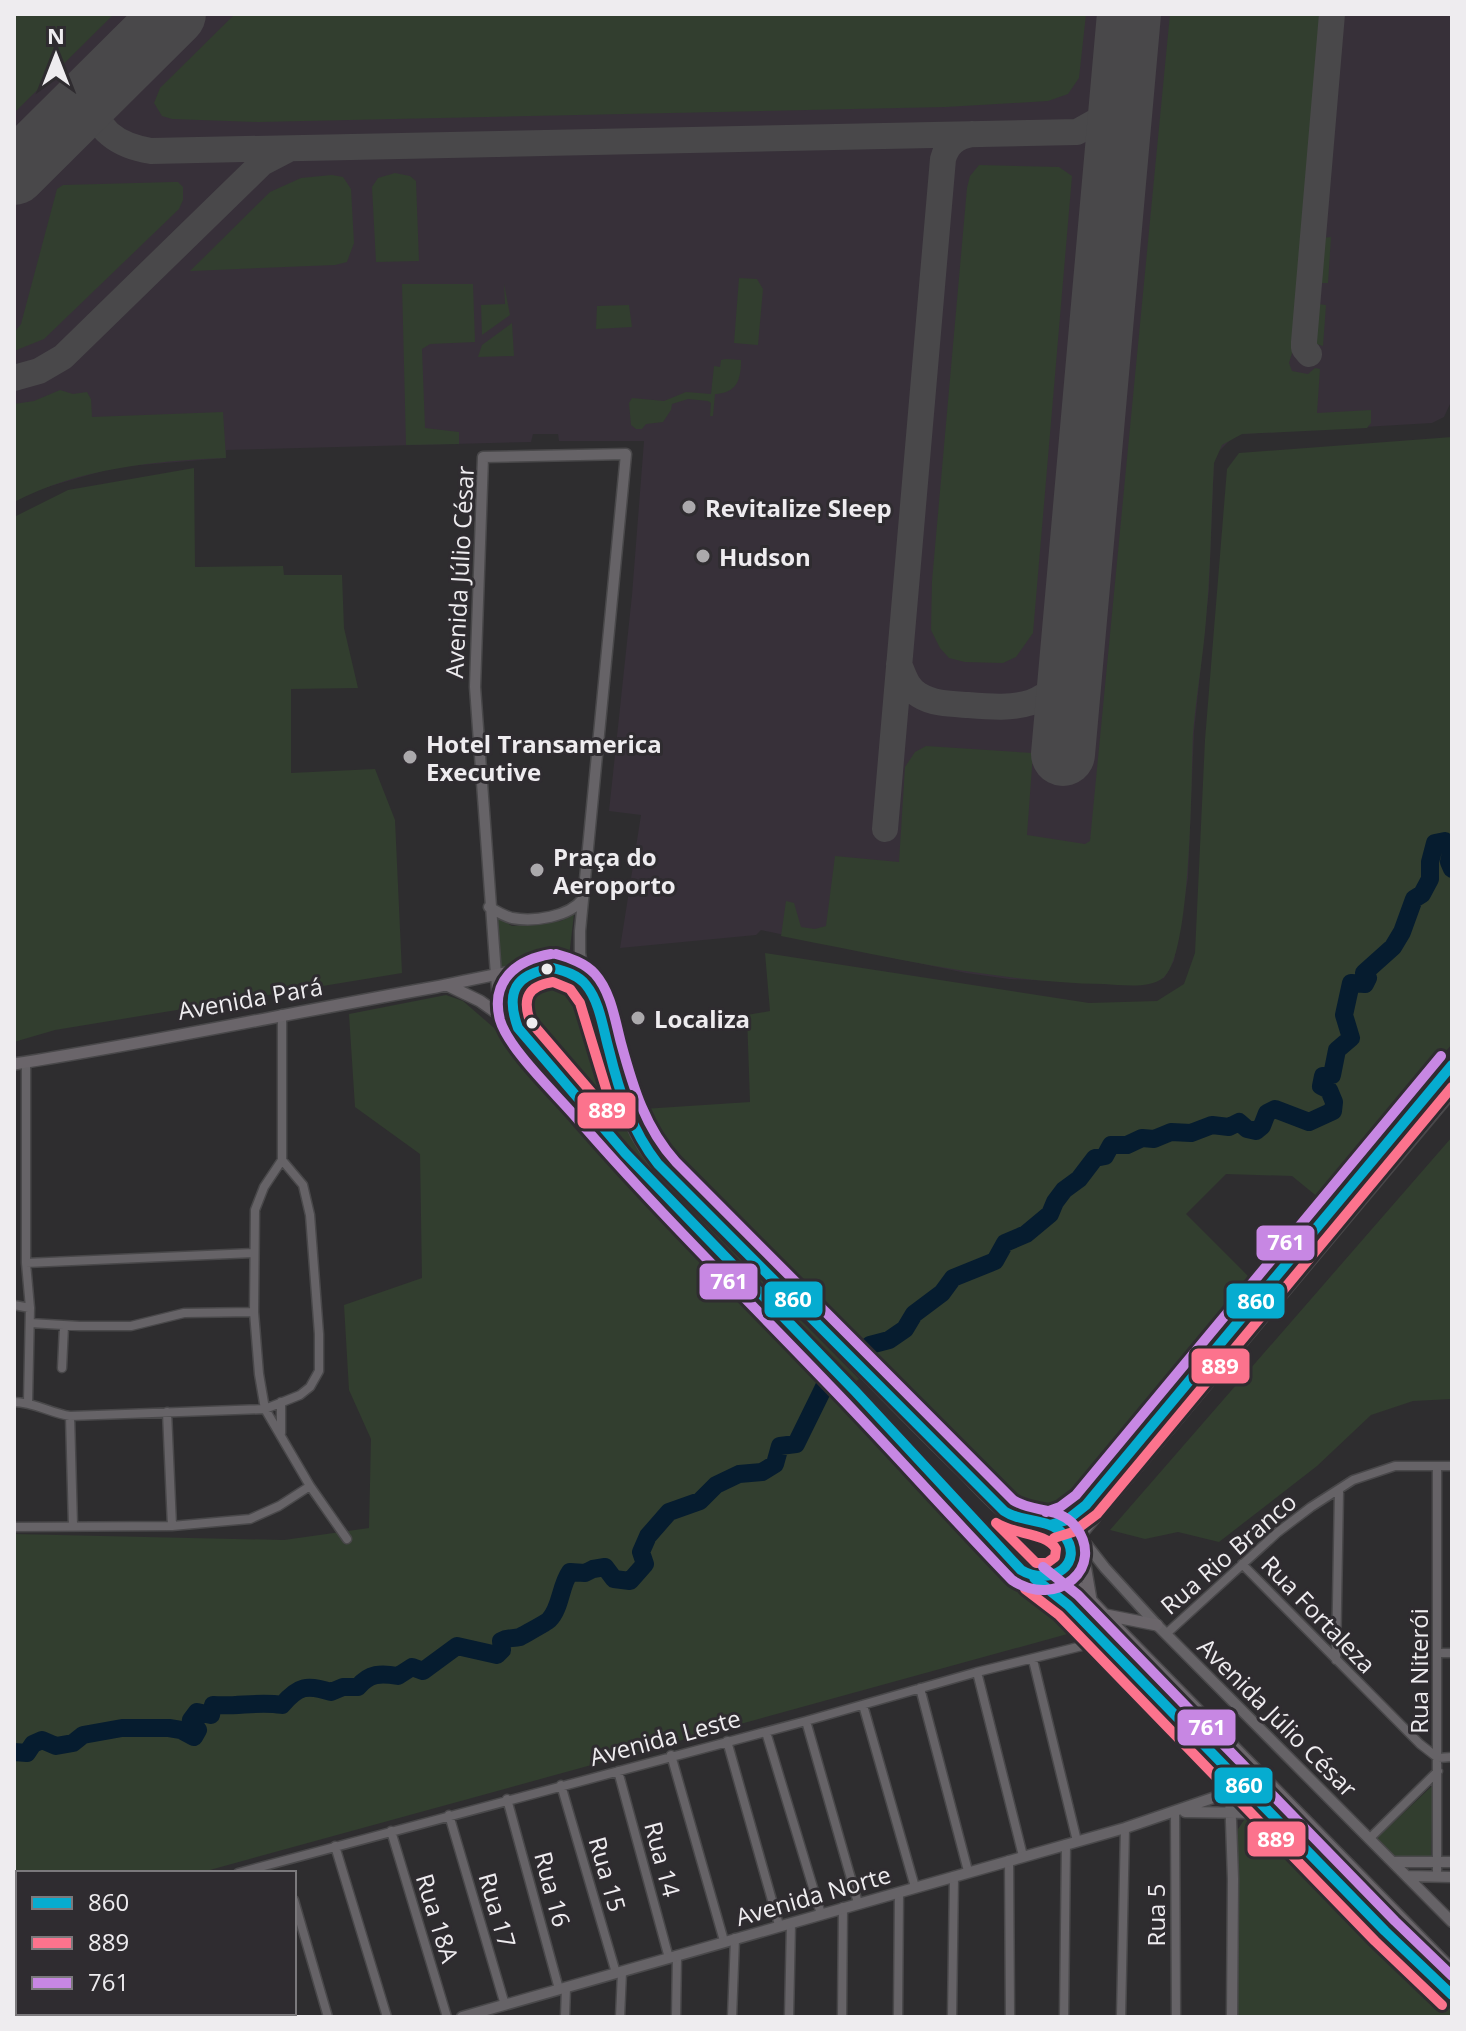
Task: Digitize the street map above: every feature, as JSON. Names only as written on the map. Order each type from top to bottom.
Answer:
[{"type":"main road","points":[[495,977],[536,969],[561,969],[585,985]]},
{"type":"main road","points":[[536,969],[524,976],[514,988],[511,1013],[518,1028],[625,1153],[1027,1575],[1068,1605],[1385,1931],[1452,1995]]},
{"type":"main road","name":"Avenida Pará","points":[[20,1063],[495,977]]},
{"type":"main road","points":[[447,985],[468,994],[518,1028]]},
{"type":"main road","name":"Avenida Júlio César","points":[[585,985],[598,1013],[626,1110],[653,1160],[894,1404],[1011,1517],[1046,1525]]},
{"type":"main road","points":[[1017,1563],[1014,1548],[1027,1528],[1046,1525],[1063,1534],[1070,1548],[1063,1570],[1050,1578],[1034,1578]]},
{"type":"main road","points":[[1080,1536],[1091,1600]]},
{"type":"main road","points":[[1067,1563],[1070,1578],[1104,1614],[1452,1970]]},
{"type":"main road","points":[[1104,1614],[1157,1625]]},
{"type":"street","name":"Avenida Júlio César","points":[[499,1016],[475,687],[483,457],[626,454],[584,897],[580,953],[585,985]]},
{"type":"street","points":[[489,907],[513,918],[533,918],[575,909],[584,897]]},
{"type":"street","points":[[282,1014],[282,1160],[271,1174],[255,1210],[253,1253],[254,1312],[265,1409],[310,1486],[347,1539]]},
{"type":"street","points":[[20,1063],[30,1308],[28,1402]]},
{"type":"street","points":[[1046,1525],[1067,1520],[1086,1505],[1452,1065]]},
{"type":"street","points":[[1070,1548],[1452,1092]]},
{"type":"street","points":[[14,1402],[28,1402],[41,1409],[70,1416],[265,1409],[300,1395],[319,1371],[319,1334],[306,1192],[300,1178],[282,1160]]},
{"type":"street","points":[[14,1186],[27,1185]]},
{"type":"street","points":[[14,1269],[253,1253]]},
{"type":"street","points":[[14,1305],[30,1308]]},
{"type":"street","points":[[30,1323],[131,1326],[184,1313],[254,1312]]},
{"type":"street","points":[[62,1368],[64,1326]]},
{"type":"street","points":[[281,1402],[281,1436]]},
{"type":"street","points":[[167,1412],[172,1526]]},
{"type":"street","points":[[70,1416],[73,1526]]},
{"type":"street","name":"Rua Niterói","points":[[1437,1466],[1437,1877]]},
{"type":"street","name":"Rua Rio Branco","points":[[1166,1634],[1242,1564],[1311,1507],[1353,1480],[1381,1469],[1452,1466]]},
{"type":"street","points":[[14,1527],[172,1526],[250,1519],[279,1506],[310,1486]]},
{"type":"street","points":[[1336,1660],[1339,1491]]},
{"type":"street","name":"Avenida Júlio César","points":[[1080,1536],[1157,1625],[1452,1922]]},
{"type":"street","name":"Rua Fortaleza","points":[[1242,1564],[1411,1735],[1438,1758]]},
{"type":"street","name":"Avenida Leste","points":[[246,1871],[766,1732],[977,1672],[1102,1641]]},
{"type":"street","points":[[1439,1653],[1452,1653]]},
{"type":"street","points":[[1033,1660],[1072,1842],[1064,2017]]},
{"type":"street","points":[[977,1672],[1023,1856]]},
{"type":"street","points":[[920,1688],[968,1871]]},
{"type":"street","points":[[863,1705],[915,1887]]},
{"type":"street","points":[[806,1721],[858,1903]]},
{"type":"street","points":[[766,1732],[821,1914]]},
{"type":"street","points":[[727,1741],[785,1924],[789,2017]]},
{"type":"street","points":[[671,1755],[730,1940],[732,2017]]},
{"type":"street","points":[[1438,1758],[1452,1757]]},
{"type":"street","name":"Rua 14","points":[[618,1771],[673,1956],[676,2017]]},
{"type":"street","points":[[1369,1839],[1438,1771]]},
{"type":"street","name":"Rua 15","points":[[561,1785],[619,1972],[620,2017]]},
{"type":"street","name":"Avenida Norte","points":[[462,2017],[504,2011],[563,1988],[1125,1828],[1245,1787]]},
{"type":"street","points":[[1230,1793],[1232,2017]]},
{"type":"street","name":"Rua 16","points":[[507,1799],[563,1988],[565,2017]]},
{"type":"street","points":[[1175,1812],[1254,1813],[1278,1819]]},
{"type":"street","name":"Rua 5","points":[[1175,1812],[1176,2017]]},
{"type":"street","points":[[1207,1812],[1223,1826],[1232,1840]]},
{"type":"street","name":"Rua 17","points":[[449,1815],[504,2011]]},
{"type":"street","points":[[1121,2017],[1125,1828]]},
{"type":"street","name":"Rua 18A","points":[[391,1831],[447,2017]]},
{"type":"street","points":[[335,1846],[387,2017]]},
{"type":"street","points":[[1009,1860],[1010,2017]]},
{"type":"street","points":[[283,1862],[285,1871]]},
{"type":"street","points":[[1394,1862],[1452,1862]]},
{"type":"street","points":[[952,2017],[954,1876]]},
{"type":"street","points":[[1408,1876],[1452,1877]]},
{"type":"street","points":[[898,2017],[899,1892]]},
{"type":"street","points":[[296,1907],[328,2017]]},
{"type":"street","points":[[842,2017],[843,1907]]},
{"type":"shaded area","points":[[14,14],[1452,14],[1451,402],[1444,417],[1432,423],[1242,434],[1231,439],[1218,452],[1214,462],[1209,589],[1194,732],[1188,878],[1174,961],[1164,978],[1137,985],[1009,979],[966,973],[761,930],[756,935],[620,948],[641,815],[609,811],[632,595],[644,441],[559,441],[558,434],[533,434],[531,442],[226,450],[226,458],[116,467],[37,490],[14,502]]},
{"type":"green space","points":[[14,14],[114,14],[14,113]]},
{"type":"green space","points":[[235,14],[1086,14],[1079,78],[1068,94],[1048,101],[946,107],[258,122],[162,116],[154,103],[160,88]]},
{"type":"green space","points":[[1170,14],[1322,14],[1293,350],[1289,363],[1292,371],[1308,374],[1315,368],[1320,369],[1317,413],[1371,410],[1371,423],[1367,428],[1242,434],[1222,445],[1214,463],[1208,600],[1193,734],[1185,902],[1173,963],[1163,978],[1150,984],[1063,982],[942,967],[781,936],[786,901],[794,903],[801,927],[815,929],[826,926],[835,856],[899,862],[905,767],[915,752],[926,746],[1033,753],[1027,835],[1085,844],[1090,841]]},
{"type":"green space","points":[[979,165],[1059,167],[1072,176],[1033,633],[1016,657],[1003,663],[965,662],[949,658],[931,630],[932,581],[967,188],[970,176]]},
{"type":"green space","points":[[395,173],[410,176],[416,181],[419,261],[376,262],[372,187],[378,178]]},
{"type":"green space","points":[[343,177],[351,189],[354,243],[347,262],[190,271],[270,192],[301,178]]},
{"type":"green space","points":[[178,182],[183,187],[179,209],[44,339],[14,351],[14,333],[21,324],[57,189],[63,185]]},
{"type":"green space","points":[[1331,237],[1328,283],[1320,283],[1322,238]]},
{"type":"green space","points":[[739,278],[757,279],[763,289],[758,345],[734,343]]},
{"type":"green space","points":[[402,284],[473,284],[475,342],[430,344],[422,349],[425,428],[459,432],[459,444],[406,445]]},
{"type":"green space","points":[[504,284],[510,315],[482,335],[481,305],[505,304]]},
{"type":"green space","points":[[1317,304],[1326,305],[1323,346],[1313,343]]},
{"type":"green space","points":[[629,305],[632,327],[596,329],[597,306]]},
{"type":"green space","points":[[512,323],[514,356],[478,357],[482,345]]},
{"type":"green space","points":[[721,360],[741,360],[740,374],[733,388],[715,394],[713,416],[710,416],[711,403],[688,399],[672,404],[663,422],[646,424],[642,429],[631,425],[629,403],[632,398],[664,401],[686,392],[711,394],[714,366],[720,367]]},
{"type":"green space","points":[[60,390],[73,394],[87,392],[91,399],[92,417],[223,412],[226,458],[117,468],[65,481],[14,502],[14,404],[34,401]]},
{"type":"green space","points":[[1452,437],[1452,1044],[1319,1198],[1292,1176],[1226,1174],[1186,1214],[1253,1281],[1065,1507],[1040,1513],[1015,1509],[693,1185],[647,1130],[643,1109],[750,1102],[747,1015],[770,1011],[765,953],[1089,1003],[1157,1001],[1184,984],[1195,953],[1205,740],[1227,469],[1239,453]]},
{"type":"green space","points":[[194,468],[195,567],[283,566],[284,575],[342,575],[344,628],[358,688],[291,689],[291,773],[375,769],[395,820],[402,973],[55,1030],[14,1042],[14,517],[68,490]]},
{"type":"green space","points":[[574,914],[569,957],[566,959],[551,952],[537,952],[511,968],[498,969],[495,916],[512,926],[561,921]]},
{"type":"green space","points":[[539,976],[559,981],[574,991],[584,1005],[611,1093],[656,1175],[654,1178],[521,1023],[516,1008],[520,986]]},
{"type":"green space","points":[[446,995],[463,1001],[508,1040],[1071,1633],[206,1871],[16,1871],[14,1924],[14,1534],[284,1540],[369,1528],[371,1439],[349,1390],[344,1305],[422,1278],[420,1154],[355,1107],[349,1014]]},
{"type":"green space","points":[[1452,1137],[1452,1399],[1413,1401],[1371,1415],[1317,1466],[1219,1542],[1178,1532],[1145,1539],[1110,1530]]},
{"type":"green space","points":[[662,1180],[859,1379],[853,1384],[659,1183]]},
{"type":"green space","points":[[1433,1785],[1431,1857],[1395,1858],[1376,1839]]},
{"type":"green space","points":[[1252,1817],[1264,1822],[1452,2011],[1452,2017],[1238,2017],[1238,1829],[1244,1820]]},
{"type":"waterway","points":[[862,1352],[905,1329],[914,1314],[942,1293],[953,1278],[995,1261],[1005,1243],[1026,1234],[1050,1214],[1064,1190],[1079,1179],[1095,1158],[1105,1156],[1111,1145],[1127,1145],[1142,1138],[1154,1139],[1171,1132],[1191,1133],[1212,1125],[1229,1127],[1239,1122],[1247,1129],[1256,1131],[1262,1126],[1267,1113],[1275,1109],[1309,1122],[1333,1111],[1334,1102],[1329,1090],[1321,1086],[1323,1076],[1332,1075],[1337,1050],[1351,1038],[1344,1015],[1351,983],[1365,984],[1368,978],[1364,973],[1393,947],[1414,899],[1422,894],[1430,879],[1435,843],[1445,841],[1452,848],[1449,862],[1452,869]]},
{"type":"waterway","points":[[14,1752],[27,1753],[33,1744],[42,1740],[56,1746],[73,1743],[83,1735],[122,1728],[169,1728],[194,1737],[198,1730],[191,1720],[197,1712],[211,1715],[213,1705],[282,1705],[304,1688],[331,1692],[343,1687],[358,1687],[376,1675],[398,1676],[412,1667],[423,1671],[457,1646],[497,1655],[502,1650],[501,1641],[520,1637],[549,1620],[570,1572],[585,1573],[605,1567],[614,1579],[630,1581],[645,1564],[641,1552],[648,1536],[669,1512],[700,1501],[716,1485],[739,1474],[762,1472],[775,1464],[780,1446],[796,1444],[826,1383]]},
{"type":"taxiway","points":[[1309,354],[1304,342],[1332,14]]},
{"type":"taxiway","points":[[93,95],[97,118],[110,134],[129,145],[151,151],[1077,132],[1102,118],[1122,95]]},
{"type":"taxiway","points":[[885,829],[943,159],[953,142],[972,134]]},
{"type":"taxiway","points":[[14,378],[39,371],[63,357],[262,163],[287,150]]},
{"type":"taxiway","points":[[899,664],[909,685],[924,698],[949,704],[1002,707],[1017,706],[1043,697],[1064,675],[1072,658]]},
{"type":"runway","points":[[14,173],[174,14]]},
{"type":"runway","points":[[1063,754],[1129,14]]},
{"type":"transit line","name":"761","points":[[551,954],[517,967],[499,994],[500,1020],[512,1043],[532,1069],[668,1218],[1012,1580],[1029,1588],[1045,1590],[1072,1580],[1081,1569],[1085,1556],[1083,1541],[1075,1526],[1061,1515],[1013,1500],[665,1149],[641,1106],[605,989],[591,970],[556,954]]},
{"type":"transit line","name":"860","points":[[553,968],[575,976],[595,999],[627,1110],[640,1138],[658,1164],[1004,1511],[1051,1525],[1063,1534],[1071,1554],[1062,1570],[1044,1576],[1021,1570],[855,1391],[625,1153],[518,1028],[513,1004],[516,987],[530,975],[553,968]]},
{"type":"transit line","name":"889","points":[[553,982],[570,989],[580,1003],[616,1121],[530,1021],[527,1006],[529,994],[553,982]]},
{"type":"transit line","name":"761","points":[[1046,1512],[1060,1507],[1076,1495],[1441,1056]]},
{"type":"transit line","name":"860","points":[[1050,1525],[1067,1520],[1086,1505],[1452,1065]]},
{"type":"transit line","name":"889","points":[[1054,1538],[1073,1532],[1097,1514],[1452,1087]]},
{"type":"transit line","name":"889","points":[[996,1523],[1045,1539],[1056,1549],[1055,1557],[1047,1563],[1036,1563],[996,1523]]},
{"type":"transit line","name":"761","points":[[1043,1567],[1078,1595],[1452,1976]]},
{"type":"transit line","name":"860","points":[[1034,1578],[1068,1605],[1385,1931],[1452,1995]]},
{"type":"transit line","name":"889","points":[[1025,1589],[1059,1615],[1375,1941],[1442,2005]]},
{"type":"place","name":"Revitalize Sleep","points":[[689,507]]},
{"type":"place","name":"Hudson","points":[[703,556]]},
{"type":"place","name":"Hotel Transamerica Executive","points":[[410,757]]},
{"type":"place","name":"Praça do Aeroporto","points":[[537,870]]},
{"type":"place","name":"Localiza","points":[[638,1018]]}]
